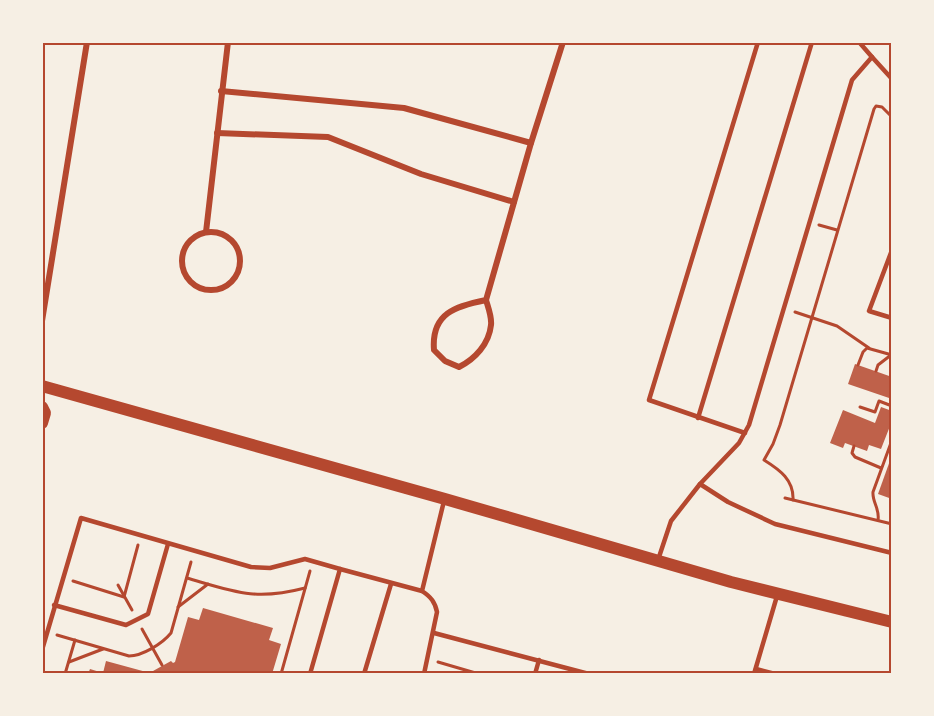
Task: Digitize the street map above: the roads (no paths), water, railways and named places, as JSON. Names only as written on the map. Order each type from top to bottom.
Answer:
[{"type":"main road","points":[[42,386],[658,560],[892,622]]},
{"type":"main road","points":[[42,406],[45,413],[42,423]]},
{"type":"street","points":[[42,321],[87,42]]},
{"type":"street","points":[[206,232],[228,42]]},
{"type":"street","points":[[486,300],[452,309],[438,323],[433,337],[434,350],[445,361],[459,367],[474,359],[483,346],[491,324],[486,300],[563,42]]},
{"type":"street","points":[[221,91],[404,108],[531,143]]},
{"type":"street","points":[[217,132],[328,137],[421,174],[514,202]]},
{"type":"street","points":[[206,232],[218,232],[227,236],[236,246],[239,256],[239,266],[234,279],[221,288],[209,290],[196,286],[190,281],[184,272],[182,262],[185,247],[194,237],[206,232]]},
{"type":"lane","points":[[745,434],[649,400],[758,42]]},
{"type":"lane","points":[[698,418],[812,42]]},
{"type":"lane","points":[[859,42],[892,79]]},
{"type":"lane","points":[[658,560],[671,521],[700,484],[745,434],[852,80],[872,57]]},
{"type":"lane","points":[[892,250],[869,310],[892,318]]},
{"type":"lane","points":[[700,484],[728,502],[775,524],[892,553]]},
{"type":"lane","points":[[422,591],[445,499]]},
{"type":"lane","points":[[42,650],[81,518],[251,567],[270,568],[298,560],[313,561],[422,591],[436,605],[437,619],[424,674]]},
{"type":"lane","points":[[54,605],[126,625],[148,614],[168,543]]},
{"type":"lane","points":[[310,674],[340,569]]},
{"type":"lane","points":[[364,674],[391,584]]},
{"type":"lane","points":[[775,674],[755,671],[778,593]]},
{"type":"lane","points":[[434,633],[585,674]]},
{"type":"lane","points":[[535,674],[539,660]]}]
